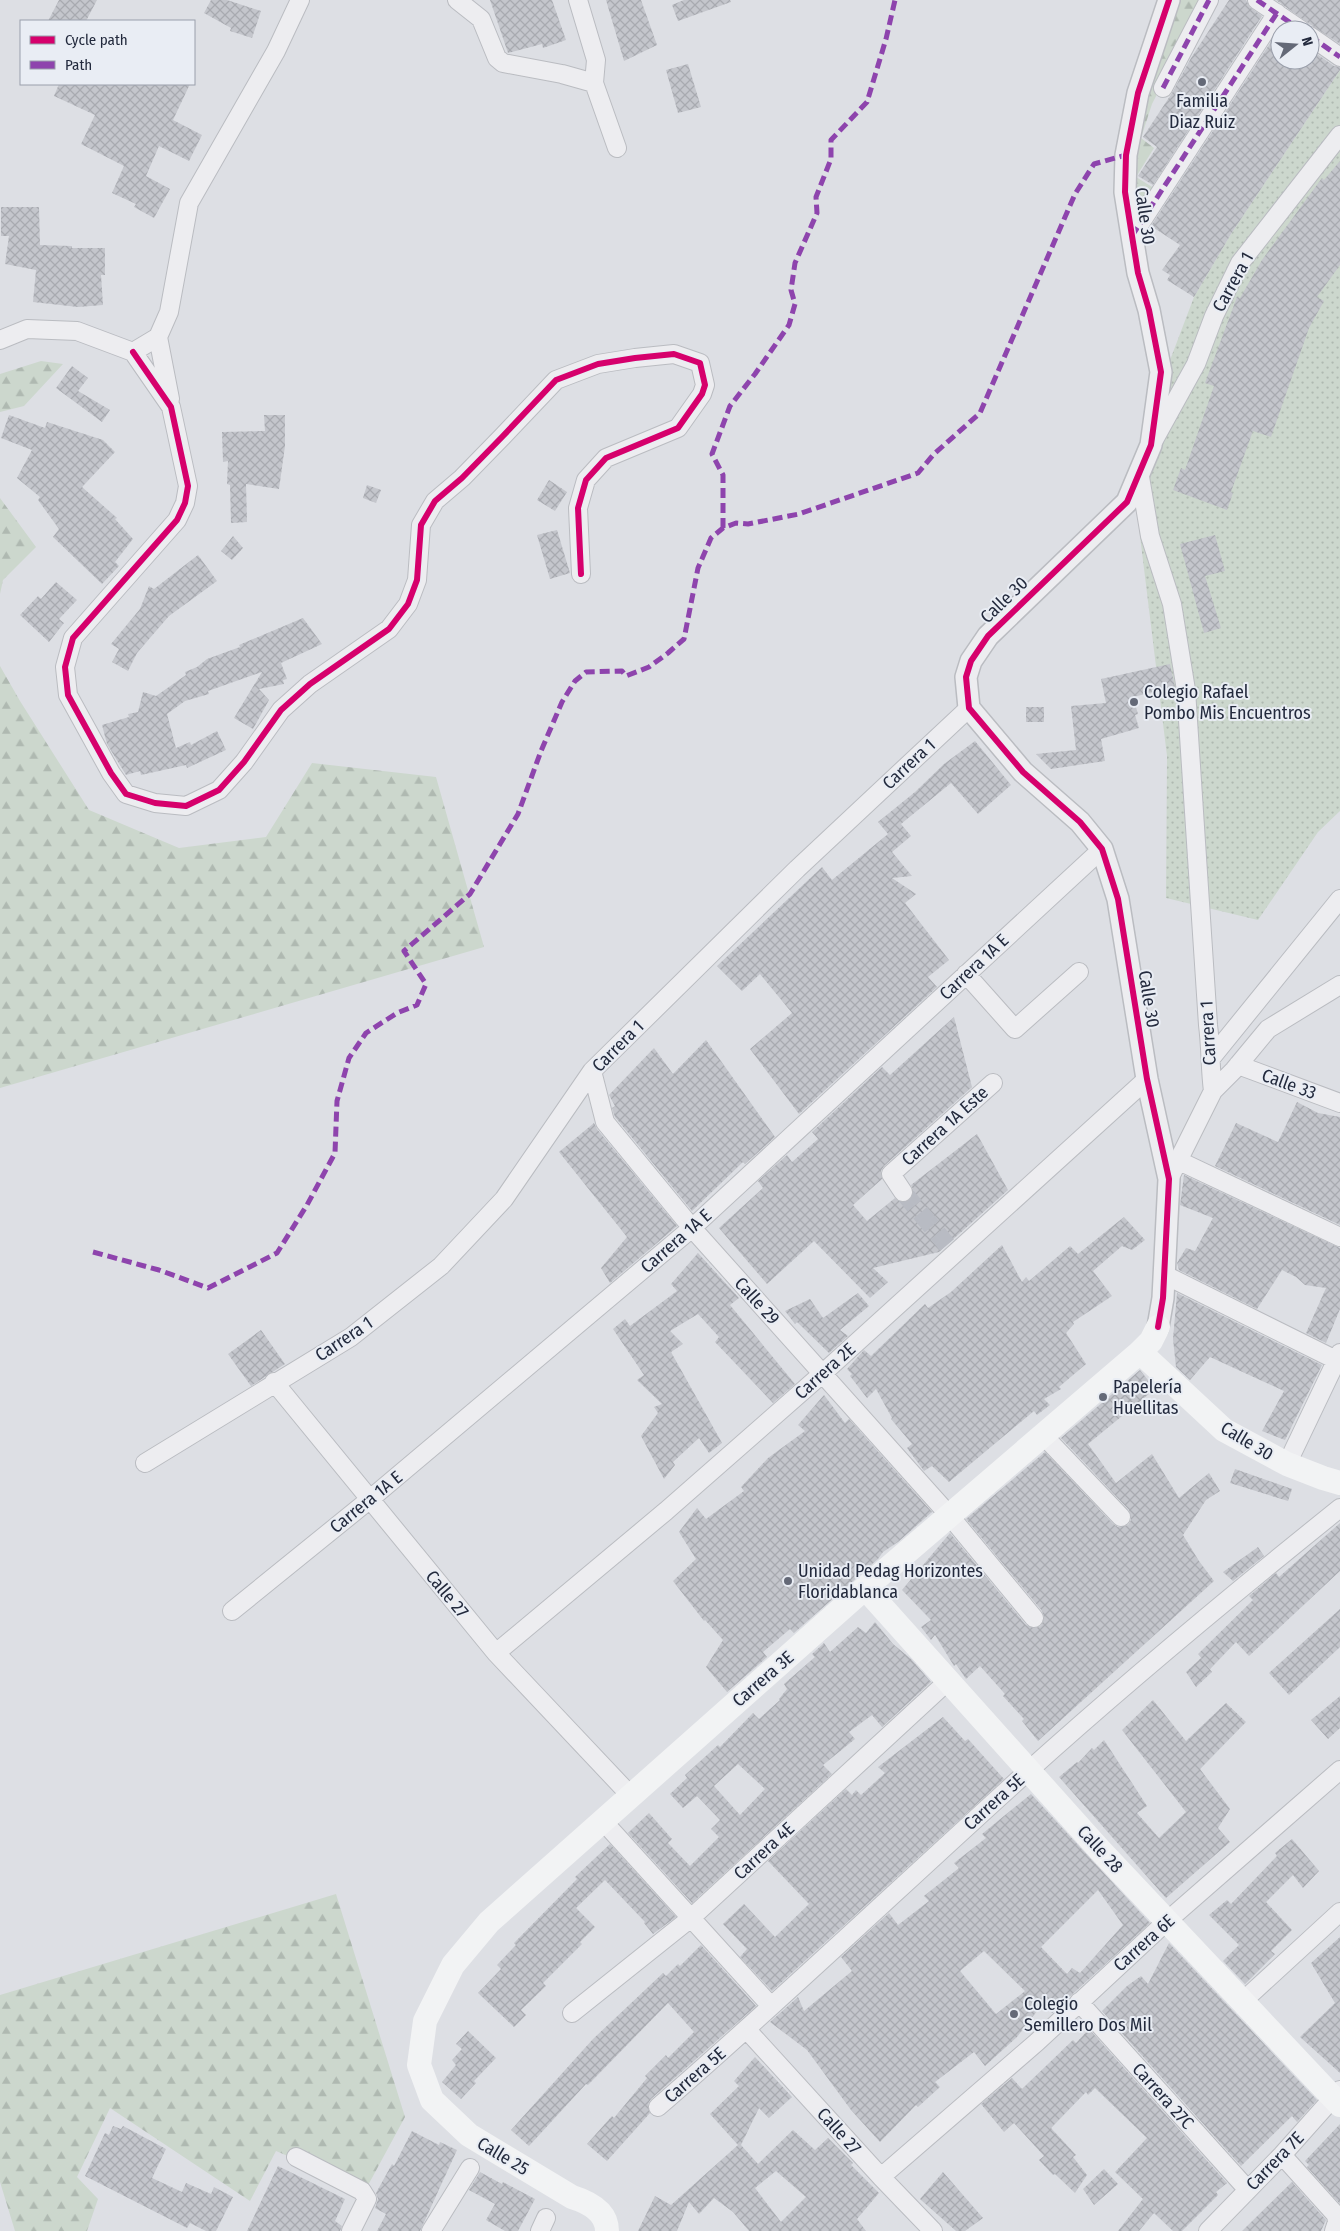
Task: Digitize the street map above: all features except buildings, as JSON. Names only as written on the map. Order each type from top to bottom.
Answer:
[{"type":"main road","name":"Carrera 3E","points":[[419,2065],[425,2021],[453,1965],[489,1922],[865,1588],[1042,1434],[1140,1352],[1151,1341],[1158,1327]]},
{"type":"main road","name":"Calle 30","points":[[1158,1327],[1168,1376]]},
{"type":"main road","name":"Calle 30","points":[[1140,1352],[1224,1430],[1287,1464],[1340,1482]]},
{"type":"main road","name":"Calle 28","points":[[865,1588],[1166,1922],[1338,2098]]},
{"type":"main road","name":"Calle 25","points":[[419,2065],[432,2100],[469,2136],[572,2196],[589,2202],[599,2212],[607,2229]]},
{"type":"street","points":[[133,352],[158,337],[170,312],[189,203],[276,51],[300,0]]},
{"type":"street","points":[[457,0],[481,20],[497,58],[503,63],[562,74],[594,83]]},
{"type":"street","points":[[578,0],[596,60],[594,83],[599,91],[617,148]]},
{"type":"street","name":"Calle 30","points":[[1158,1327],[1163,1298],[1169,1179],[1147,1079],[1118,899],[1102,849],[1080,822],[1023,772],[970,708],[966,677],[971,661],[988,636],[1127,502],[1151,445],[1161,372],[1149,310],[1138,273],[1132,236],[1125,192],[1126,155],[1138,93],[1169,0]]},
{"type":"street","points":[[1163,88],[1209,0]]},
{"type":"street","points":[[1257,0],[1287,20]]},
{"type":"street","points":[[1132,236],[1277,13]]},
{"type":"street","points":[[1320,43],[1340,57]]},
{"type":"street","name":"Carrera 1","points":[[1151,445],[1196,364],[1214,316],[1240,263],[1340,135]]},
{"type":"street","points":[[0,340],[27,329],[77,331],[133,352],[171,407]]},
{"type":"street","points":[[158,337],[188,486],[185,503],[177,520],[73,638],[65,667],[68,695],[87,732],[126,794],[155,803],[186,806],[219,790],[244,762],[281,710],[310,684],[389,629],[408,604],[417,580],[421,525],[435,501],[462,478],[556,380],[598,364],[635,358],[674,354],[700,363],[705,385],[702,394],[678,428],[606,458],[586,480],[578,508],[581,574]]},
{"type":"street","name":"Carrera 1","points":[[1139,471],[1150,536],[1172,604],[1186,690],[1212,1091]]},
{"type":"street","name":"Carrera 1","points":[[145,1462],[351,1337],[441,1266],[504,1199],[592,1071],[797,868],[970,708]]},
{"type":"street","name":"Carrera 1A E","points":[[232,1611],[369,1500],[692,1228],[1102,849]]},
{"type":"street","points":[[1211,1060],[1340,899]]},
{"type":"street","points":[[966,974],[1015,1029],[1078,972]]},
{"type":"street","points":[[1169,1179],[1212,1091],[1236,1067],[1268,1029],[1340,985]]},
{"type":"street","name":"Calle 33","points":[[1211,1060],[1216,1070],[1224,1072],[1236,1067],[1340,1103]]},
{"type":"street","name":"Calle 29","points":[[592,1071],[605,1122],[692,1228],[949,1515],[1034,1618]]},
{"type":"street","name":"Carrera 2E","points":[[496,1653],[666,1511],[822,1374],[951,1250],[1147,1079]]},
{"type":"street","name":"Carrera 1A Este","points":[[903,1192],[891,1174],[993,1083]]},
{"type":"street","points":[[1177,1160],[1340,1236]]},
{"type":"street","points":[[1163,1274],[1338,1357],[1287,1464]]},
{"type":"street","name":"Calle 27","points":[[274,1382],[496,1653],[630,1796]]},
{"type":"street","points":[[1042,1434],[1121,1517]]},
{"type":"street","name":"Carrera 5E","points":[[658,2107],[747,2030],[1028,1771],[1208,1614],[1340,1508]]},
{"type":"street","name":"Carrera 4E","points":[[572,2013],[691,1918],[949,1680]]},
{"type":"street","name":"Carrera 6E","points":[[881,2177],[1030,2048],[1166,1922],[1340,1770]]},
{"type":"street","points":[[602,1820],[771,2006]]},
{"type":"street","points":[[1243,2001],[1340,1912]]},
{"type":"street","name":"Carrera 27C","points":[[1079,2002],[1248,2190]]},
{"type":"street","name":"Calle 27","points":[[747,2030],[933,2231]]},
{"type":"street","name":"Carrera 7E","points":[[1208,2231],[1338,2098]]},
{"type":"street","points":[[1282,2155],[1336,2215],[1338,2222],[1334,2231]]},
{"type":"street","points":[[296,2157],[362,2192],[367,2199],[351,2231]]},
{"type":"street","points":[[431,2231],[470,2168]]},
{"type":"green space","points":[[1178,0],[1205,0],[1152,104],[1141,138],[1154,148],[1136,177],[1157,190],[1134,228],[1129,192],[1140,120]]},
{"type":"green space","points":[[1340,70],[1340,811],[1318,832],[1258,920],[1166,898],[1167,756],[1139,528],[1144,468],[1164,376],[1194,297],[1231,234]]},
{"type":"green space","points":[[41,361],[63,364],[24,406],[0,412],[0,374]]},
{"type":"green space","points":[[0,498],[36,547],[3,580],[0,594]]},
{"type":"green space","points":[[0,666],[89,810],[179,848],[266,837],[312,763],[436,777],[484,947],[0,1088]]},
{"type":"green space","points":[[336,1894],[405,2117],[366,2189],[276,2151],[250,2201],[110,2108],[77,2177],[98,2199],[87,2231],[15,2231],[0,2182],[0,1995]]},
{"type":"tunnel","points":[[903,1192],[947,1245]]},
{"type":"marked path","points":[[723,528],[723,475],[712,454],[730,406],[789,325],[795,304],[791,290],[795,263],[817,213],[816,197],[831,159],[831,140],[867,102],[886,39],[895,0]]},
{"type":"marked path","points":[[1163,88],[1209,0]]},
{"type":"marked path","points":[[1257,0],[1286,20]]},
{"type":"marked path","points":[[1132,236],[1277,13]]},
{"type":"marked path","points":[[1320,43],[1340,57]]},
{"type":"marked path","points":[[93,1252],[159,1270],[208,1288],[277,1253],[307,1205],[335,1153],[337,1101],[349,1058],[366,1033],[397,1013],[417,1005],[426,984],[404,951],[470,894],[518,814],[541,751],[562,702],[575,681],[586,672],[622,671],[626,676],[649,667],[684,639],[698,568],[711,538],[723,528],[736,523],[748,524],[799,514],[918,473],[934,454],[980,413],[1075,194],[1094,164],[1126,155]]},
{"type":"cycle path","points":[[1158,1327],[1163,1298],[1169,1179],[1147,1079],[1118,899],[1102,849],[1080,822],[1023,772],[969,708],[966,677],[971,661],[988,636],[1127,502],[1151,445],[1161,372],[1149,310],[1138,273],[1132,236],[1125,192],[1126,155],[1138,93],[1169,0]]},
{"type":"cycle path","points":[[133,352],[171,407],[188,486],[185,503],[177,520],[73,638],[65,667],[68,695],[111,773],[126,794],[155,803],[186,806],[219,790],[244,762],[281,710],[310,684],[389,629],[408,604],[417,580],[421,525],[435,501],[462,478],[556,380],[598,364],[635,358],[674,354],[700,363],[705,385],[702,394],[678,428],[606,458],[586,480],[578,508],[581,574]]},
{"type":"place","name":"Familia Diaz Ruiz","points":[[1202,82]]},
{"type":"place","name":"Colegio Rafael Pombo Mis Encuentros","points":[[1134,702]]},
{"type":"place","name":"Papelería Huellitas","points":[[1103,1397]]},
{"type":"place","name":"Unidad Pedag Horizontes Floridablanca","points":[[788,1581]]},
{"type":"place","name":"Colegio Semillero Dos Mil","points":[[1014,2014]]}]
